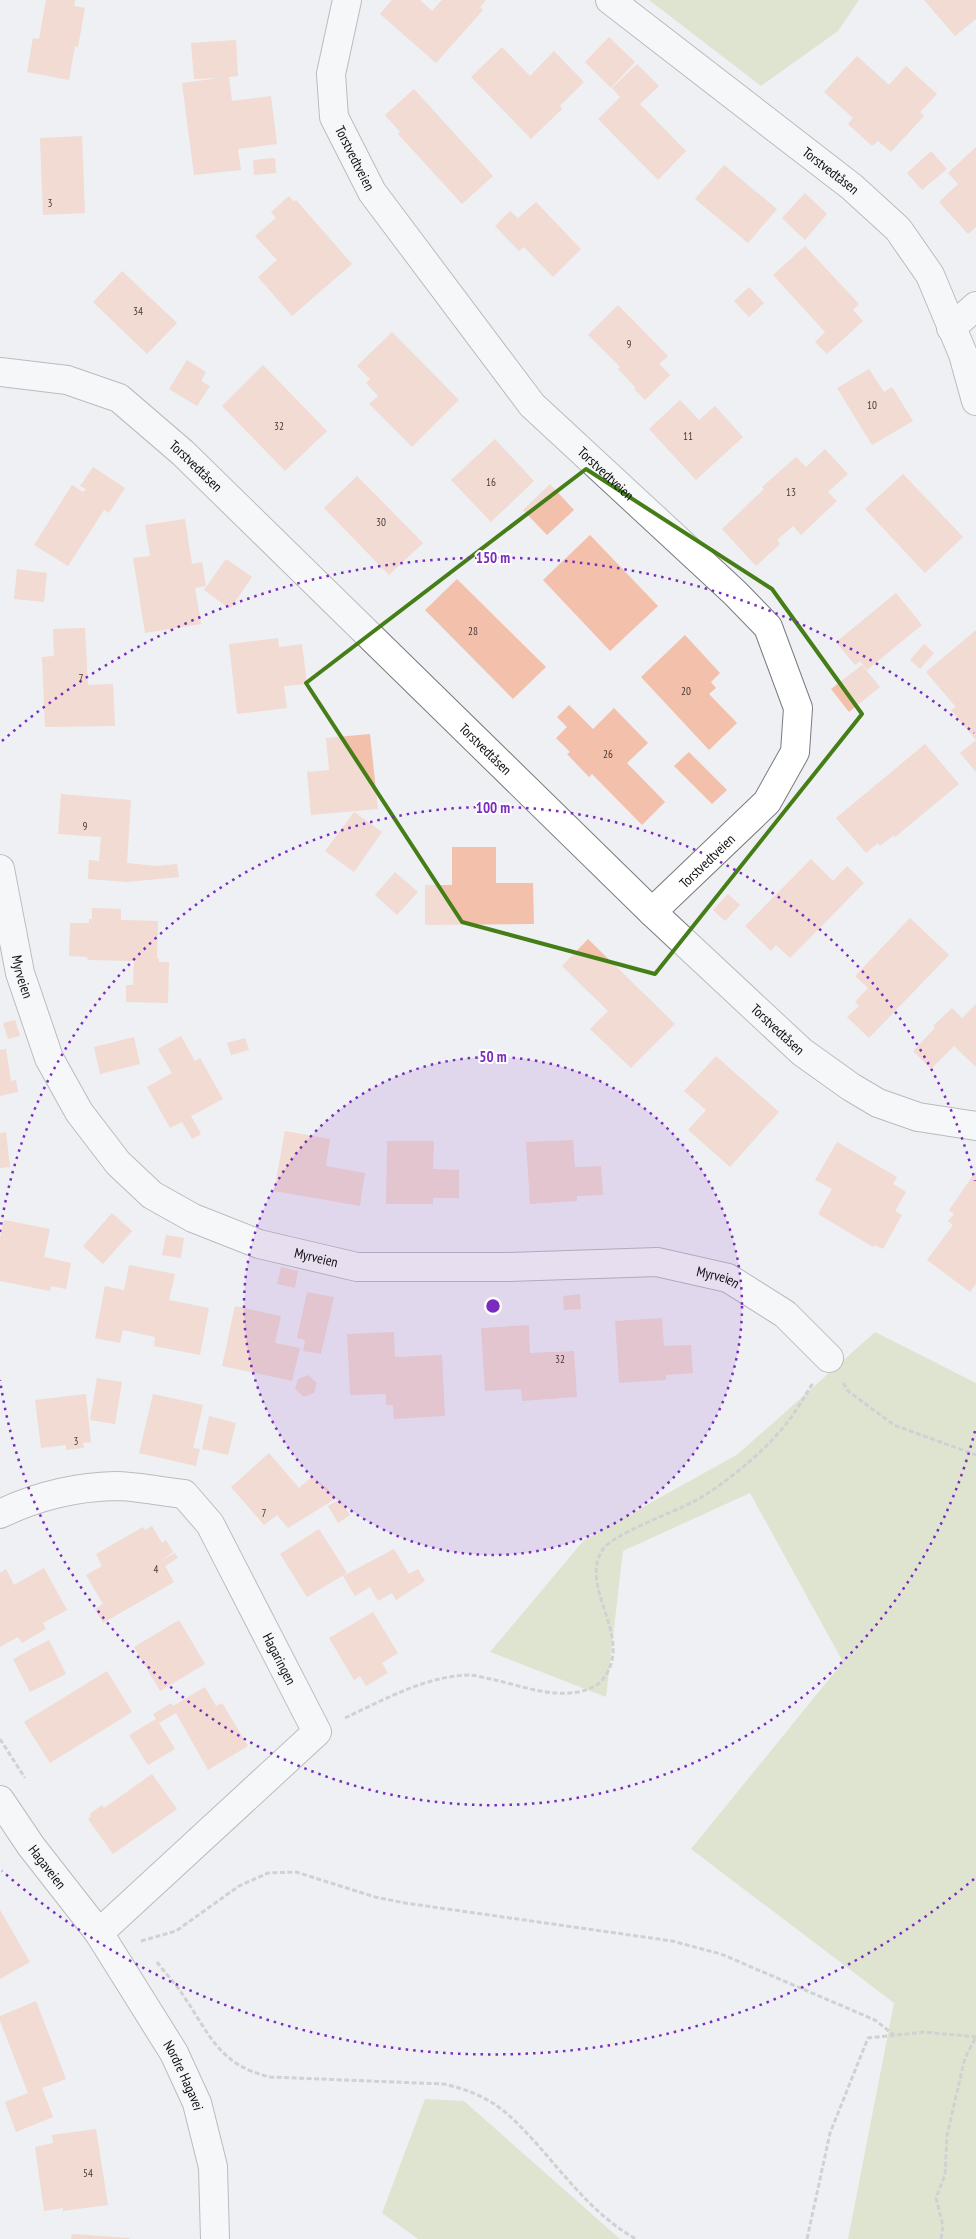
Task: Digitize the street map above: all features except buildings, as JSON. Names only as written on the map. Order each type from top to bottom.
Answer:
[{"type":"street","name":"Torstvedtveien","points":[[347,0],[331,74],[334,117],[372,192],[532,405],[768,627],[782,660],[798,708],[795,752],[767,802],[652,912]]},
{"type":"street","name":"Torstvedtåsen","points":[[610,0],[852,187],[891,223],[930,275],[963,354],[976,401]]},
{"type":"street","points":[[951,328],[976,306]]},
{"type":"street","name":"Torstvedtåsen","points":[[0,372],[67,380],[119,398],[190,460],[652,912],[802,1052],[850,1087],[878,1103],[918,1117],[976,1126]]},
{"type":"street","name":"Myrveien","points":[[0,869],[20,974],[49,1058],[79,1112],[118,1163],[152,1195],[192,1218],[259,1244],[357,1267],[508,1267],[657,1262],[728,1278],[785,1314],[829,1358]]},
{"type":"street","name":"Hagaringen","points":[[0,1514],[67,1491],[116,1486],[184,1494],[210,1524],[317,1732]]},
{"type":"street","points":[[99,1933],[317,1732]]},
{"type":"street","name":"Hagaveien","points":[[0,1800],[31,1846],[99,1933]]},
{"type":"street","name":"Nordre Hagavei","points":[[99,1933],[174,2053],[197,2103],[213,2167],[215,2239]]},
{"type":"path","points":[[317,1732],[416,1686],[446,1677],[471,1675],[556,1694],[578,1692],[595,1686],[605,1677],[612,1663],[614,1651],[610,1626],[596,1579],[596,1563],[604,1547],[629,1531],[694,1501],[743,1467],[786,1425],[829,1358],[848,1391],[894,1425],[976,1455]]},
{"type":"path","points":[[140,1941],[176,1931],[239,1886],[268,1873],[296,1872],[375,1897],[672,1941],[721,1954],[875,2020],[894,2035]]},
{"type":"path","points":[[121,1914],[145,1948]]},
{"type":"path","points":[[156,1961],[182,1994],[220,2051],[235,2064],[250,2072],[270,2077],[434,2084],[466,2089],[492,2102],[516,2121],[581,2194],[611,2223],[636,2239]]},
{"type":"path","points":[[807,2239],[830,2133],[868,2038],[925,2032],[976,2037],[964,2058],[947,2135],[945,2175],[936,2198],[943,2226],[941,2239]]},
{"type":"highlighted area","points":[[586,469],[772,589],[862,714],[655,974],[462,922],[306,683]]},
{"type":"green space","points":[[649,0],[859,0],[838,31],[761,86]]},
{"type":"green space","points":[[875,1332],[976,1383],[976,2239],[848,2239],[894,2003],[691,1849],[843,1662],[750,1493],[623,1551],[606,1697],[490,1652],[584,1540],[738,1454]]},
{"type":"green space","points":[[425,2099],[464,2101],[620,2239],[418,2239],[382,2213]]}]
